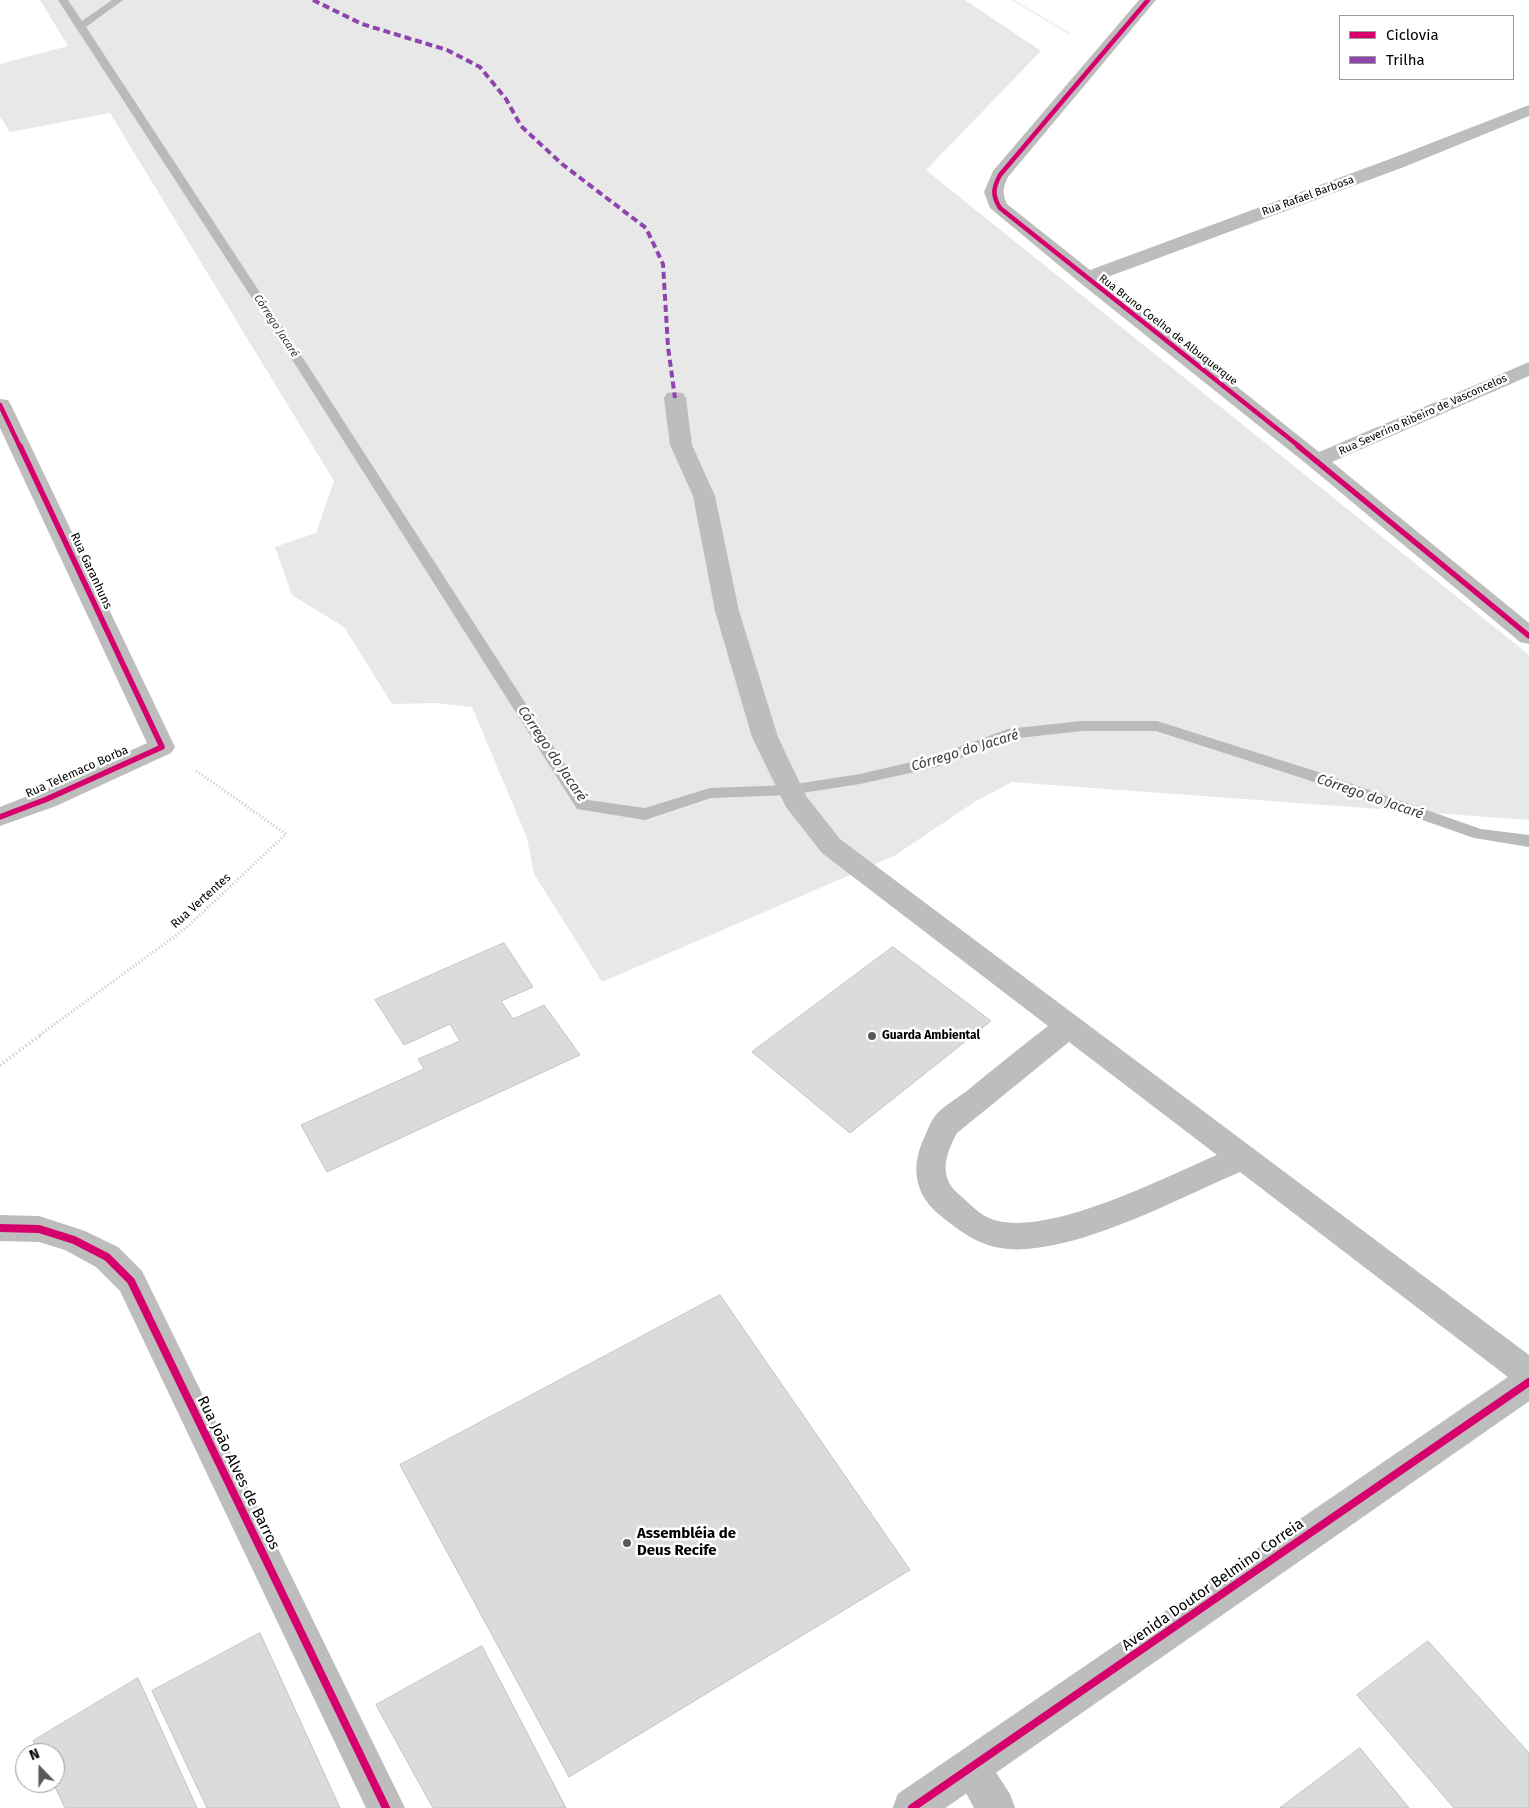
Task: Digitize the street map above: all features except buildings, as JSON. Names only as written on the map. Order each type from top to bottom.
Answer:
[{"type":"street","name":"Rua Bruno Coelho de Albuquerque","points":[[1148,0],[1000,175],[994,186],[993,198],[1000,208],[1317,461],[1529,636]]},
{"type":"street","name":"Rua Rafael Barbosa","points":[[1086,278],[1397,162],[1529,110]]},
{"type":"street","name":"Rua Severino Ribeiro de Vasconcelos","points":[[1317,461],[1529,368]]},
{"type":"street","points":[[675,398],[681,445],[704,496],[727,610],[765,737],[795,800],[832,846],[1529,1374]]},
{"type":"street","name":"Rua Garanhuns","points":[[0,405],[162,747]]},
{"type":"street","name":"Rua Telemaco Borba","points":[[0,817],[47,799],[162,747]]},
{"type":"street","points":[[1068,1026],[946,1124],[934,1145],[930,1180],[944,1201],[982,1230],[1026,1236],[1087,1224],[1242,1158]]},
{"type":"street","name":"Rua João Alves de Barros","points":[[0,1228],[39,1229],[74,1240],[107,1256],[131,1281],[386,1808]]},
{"type":"street","name":"Avenida Doutor Belmino Correia","points":[[912,1808],[1529,1382]]},
{"type":"street","points":[[971,1767],[996,1808]]},
{"type":"path","points":[[1013,0],[1102,54]]},
{"type":"shaded area","points":[[40,0],[965,0],[1041,51],[926,170],[1529,655],[1529,820],[1012,782],[976,801],[894,856],[602,982],[534,874],[527,838],[472,707],[435,703],[392,704],[344,627],[292,595],[275,547],[316,533],[334,481],[110,113],[10,132],[0,116],[0,64],[68,46]]},
{"type":"waterway","points":[[63,0],[80,27]]},
{"type":"waterway","name":"Córrego Jacaré","points":[[80,27],[118,0]]},
{"type":"waterway","name":"Córrego do Jacaré","points":[[80,27],[306,372],[583,805],[645,814],[710,793],[789,790],[860,779],[932,763],[1008,734],[1081,726],[1157,726],[1310,775],[1480,834],[1529,841]]},
{"type":"marked path","points":[[313,0],[362,24],[447,50],[480,67],[506,99],[521,126],[562,164],[646,228],[663,264],[668,347],[675,398]]},
{"type":"cycle path","points":[[1148,0],[1000,175],[994,192],[997,203],[1000,208],[1317,461],[1529,636]]},
{"type":"cycle path","points":[[0,405],[162,747],[47,799],[0,817]]},
{"type":"cycle path","points":[[0,1228],[39,1229],[74,1240],[107,1257],[131,1281],[386,1808]]},
{"type":"cycle path","points":[[912,1808],[1529,1382]]},
{"type":"place","name":"Guarda Ambiental","points":[[872,1036]]},
{"type":"place","name":"Assembléia de Deus Recife","points":[[627,1543]]}]
